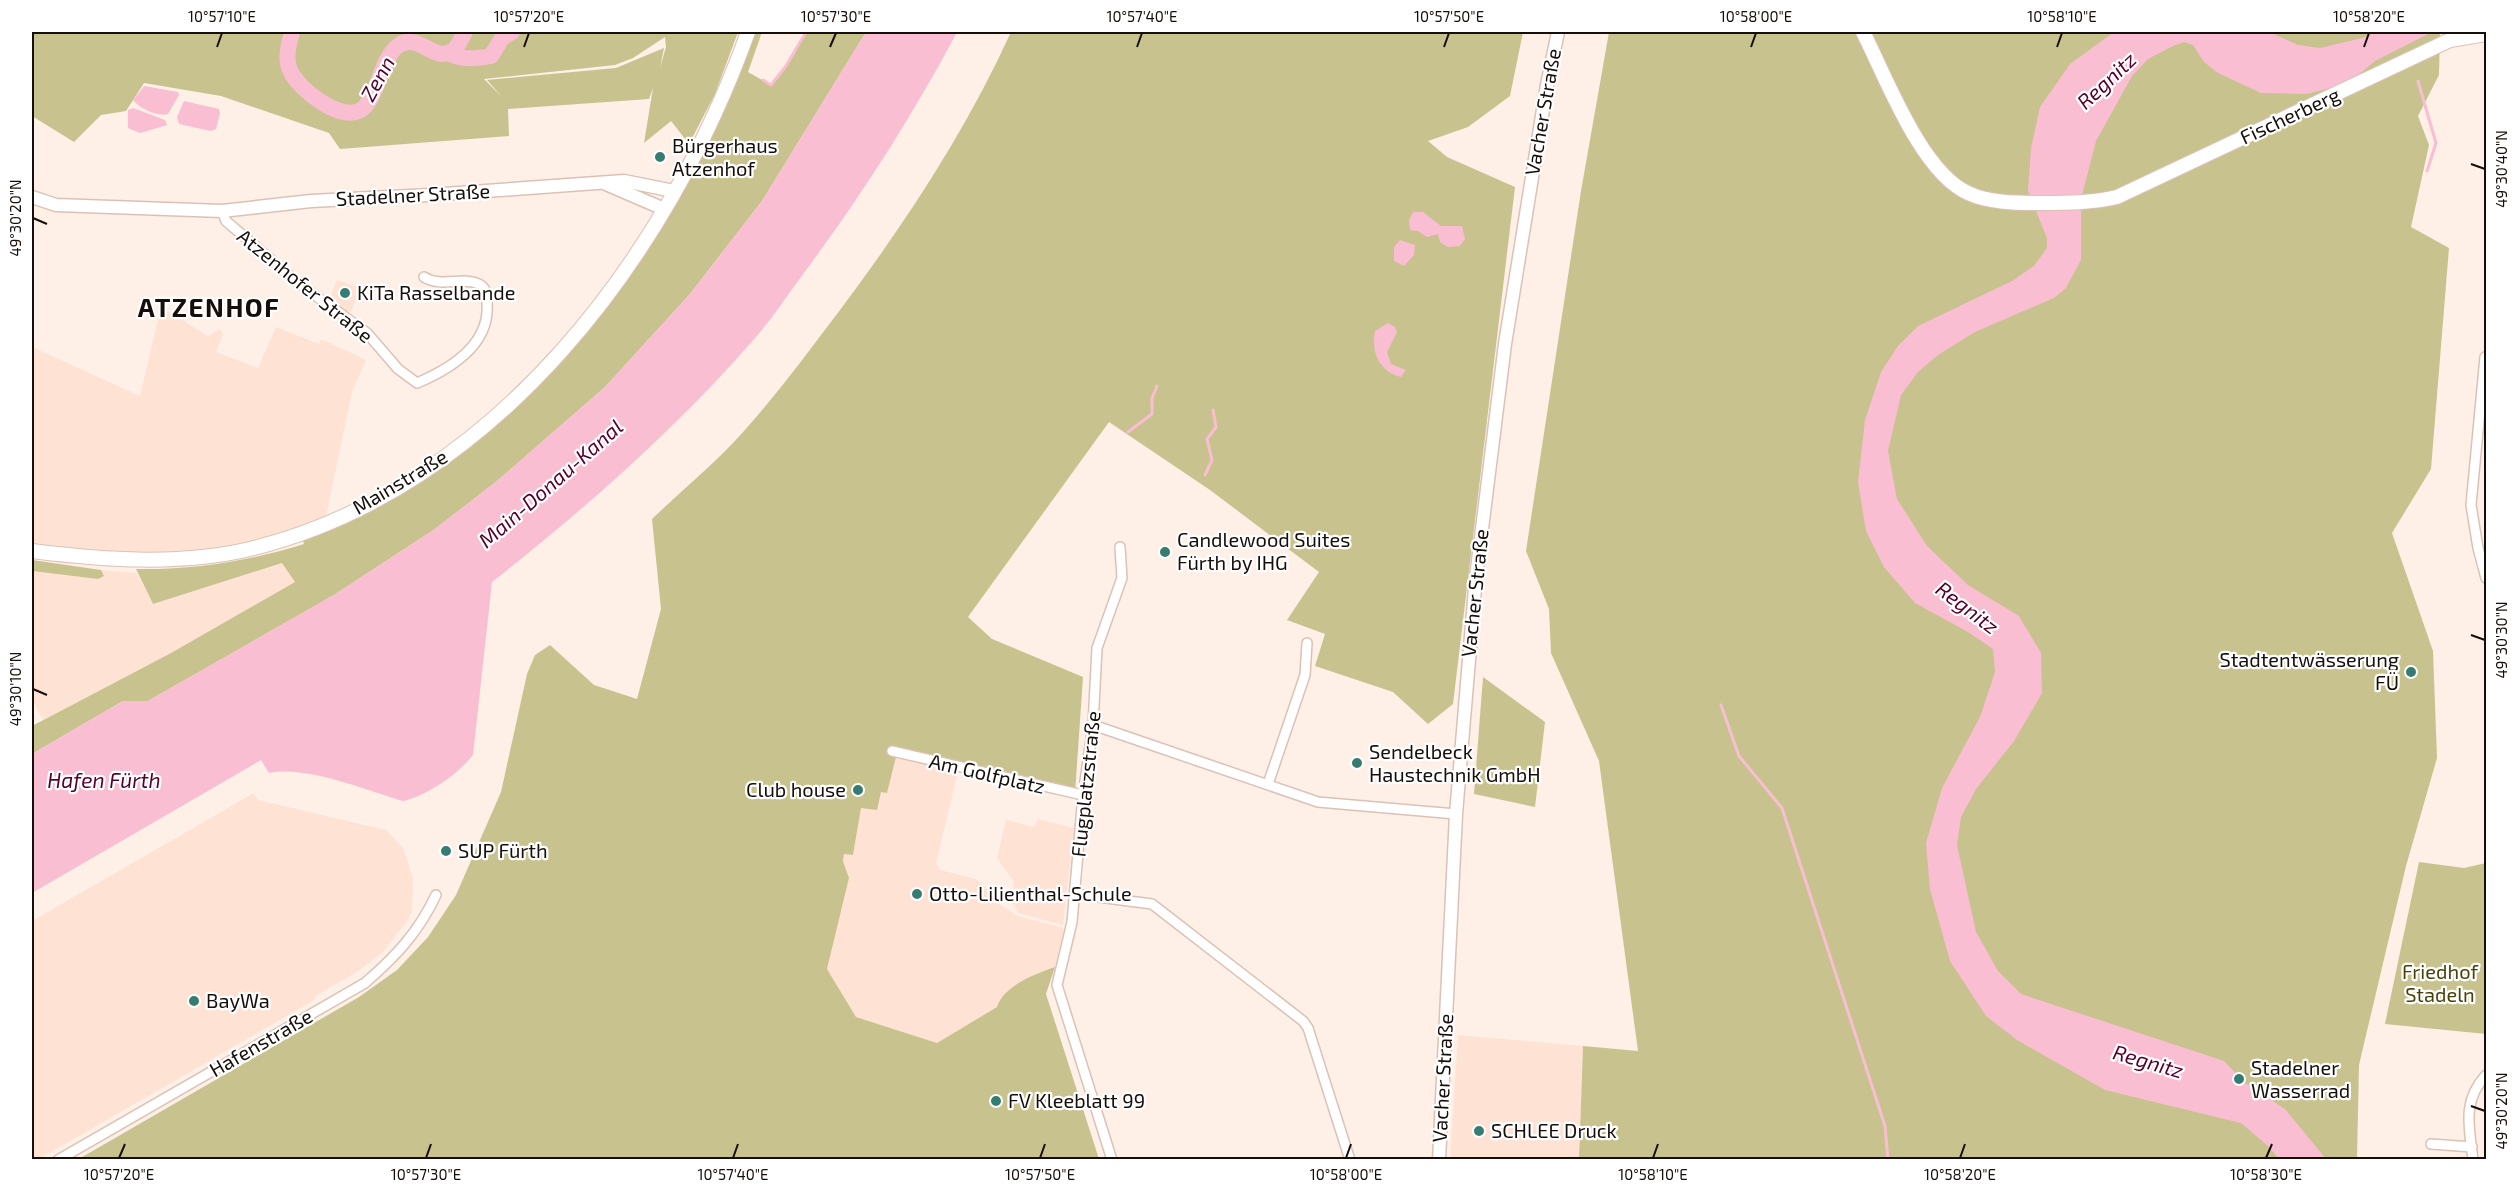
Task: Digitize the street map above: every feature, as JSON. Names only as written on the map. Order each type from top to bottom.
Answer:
[{"type":"main road","points":[[664,209],[731,80],[748,32]]},
{"type":"main road","name":"Fischerberg","points":[[1863,32],[1923,152],[1945,178],[1969,193],[2019,203],[2094,203],[2139,189],[2451,40],[2487,34]]},
{"type":"main road","name":"Mainstraße","points":[[32,551],[115,559],[163,560],[207,556],[252,548],[324,526],[399,487],[454,449],[528,387],[594,313],[636,255],[664,209]]},
{"type":"street","name":"Vacher Straße","points":[[1439,1160],[1456,814],[1476,577],[1497,401],[1547,85],[1558,32]]},
{"type":"street","name":"Stadelner Straße","points":[[222,211],[311,201],[624,181],[674,191]]},
{"type":"street","name":"Stadelner Straße","points":[[604,184],[664,209]]},
{"type":"street","name":"Atzenhofer Straße","points":[[32,199],[56,205],[222,211],[226,221],[297,282],[367,333],[398,369],[417,383],[438,374],[459,359],[479,339],[488,311],[487,293],[482,285],[432,282],[424,277]]},
{"type":"street","points":[[2485,357],[2471,505],[2478,548],[2487,578]]},
{"type":"street","name":"Flugplatzstraße","points":[[1112,1160],[1057,985],[1072,922],[1083,795],[1093,725],[1097,648],[1122,578],[1120,547]]},
{"type":"street","points":[[1268,784],[1305,675],[1307,644]]},
{"type":"street","points":[[1093,725],[1318,802],[1456,814]]},
{"type":"street","name":"Am Golfplatz","points":[[892,751],[1083,795]]},
{"type":"street","points":[[1075,894],[1152,904],[1303,1021],[1308,1028],[1350,1160]]},
{"type":"street","name":"Hafenstraße","points":[[58,1160],[365,983],[396,956],[423,921],[436,895]]},
{"type":"street","points":[[2473,1160],[2468,1111],[2472,1095],[2487,1075]]},
{"type":"street","points":[[2431,1144],[2472,1147]]},
{"type":"shaded area","name":"KiTa Rasselbande","points":[[337,280],[360,288],[351,312],[343,310],[330,298]]},
{"type":"shaded area","points":[[161,307],[208,336],[220,329],[223,334],[216,352],[258,368],[276,327],[319,344],[321,339],[366,360],[352,392],[324,526],[207,556],[32,551],[32,347],[140,396]]},
{"type":"shaded area","points":[[283,563],[295,582],[171,653],[43,720],[32,699],[32,571],[97,579],[103,576],[101,570],[137,573],[153,604]]},
{"type":"shaded area","name":"Otto-Lilienthal-Schule","points":[[897,753],[959,767],[936,863],[940,870],[976,879],[986,888],[991,899],[1018,916],[1064,928],[1055,967],[1033,975],[997,1007],[937,1043],[856,1017],[827,969],[849,878],[843,861],[844,854],[853,855],[861,808],[881,792],[887,793]]},
{"type":"shaded area","points":[[254,793],[258,800],[386,830],[403,848],[413,878],[412,911],[408,920],[382,953],[357,972],[315,996],[316,999],[39,1159],[32,1159],[32,921]]},
{"type":"shaded area","points":[[1038,819],[1074,828],[1063,925],[1018,913],[1012,902],[1014,882],[997,858],[1006,820],[1034,827]]},
{"type":"shaded area","points":[[1458,1035],[1583,1046],[1579,1159],[1450,1159]]},
{"type":"green space","points":[[32,32],[738,32],[715,94],[689,144],[671,121],[644,143],[653,88],[649,99],[508,109],[509,136],[340,149],[329,133],[221,96],[144,83],[126,111],[101,115],[74,142],[32,116]],"holes":[[[665,37],[666,47],[660,68],[664,48],[616,68],[487,80],[502,97],[484,79],[615,65],[633,58]]]},
{"type":"green space","points":[[748,32],[762,32],[748,72],[771,85],[786,66],[806,32],[866,32],[762,201],[690,294],[605,387],[497,481],[435,529],[334,595],[148,701],[123,701],[32,754],[32,726],[171,653],[295,582],[282,563],[153,604],[136,569],[179,568],[221,563],[304,544],[301,534],[399,487],[528,387],[656,223]]},
{"type":"green space","points":[[1011,32],[1523,32],[1510,96],[1468,127],[1428,141],[1447,157],[1515,187],[1453,704],[1428,724],[1393,692],[1315,666],[1325,634],[1287,620],[1319,572],[1210,490],[1109,422],[968,617],[992,639],[1083,677],[1075,794],[897,753],[887,793],[881,792],[877,810],[861,808],[853,855],[844,854],[843,861],[849,878],[827,969],[856,1017],[937,1043],[997,1007],[1000,1000],[1013,987],[1038,973],[1055,967],[1046,994],[1099,1159],[77,1160],[359,997],[397,970],[428,937],[456,895],[501,792],[527,674],[535,655],[550,645],[594,685],[637,699],[661,609],[652,519],[744,431],[840,310],[888,244],[933,176],[974,105]]},
{"type":"green space","points":[[1609,32],[2440,32],[2439,75],[2418,116],[2429,145],[2411,227],[2449,248],[2431,469],[2392,533],[2433,651],[2437,758],[2406,866],[2359,1065],[2357,1159],[1579,1159],[1583,1046],[1638,1051],[1599,761],[1551,653],[1549,609],[1526,551],[1581,191]]},
{"type":"green space","points":[[32,560],[101,570],[104,576],[98,579],[32,571]]},
{"type":"green space","points":[[1483,677],[1545,722],[1535,807],[1474,794]]},
{"type":"green space","name":"Friedhof Stadeln","points":[[2419,862],[2464,868],[2486,863],[2486,1034],[2385,1024]]},
{"type":"water","points":[[866,32],[957,32],[922,95],[864,188],[761,331],[725,372],[662,436],[596,496],[492,582],[473,755],[450,777],[432,789],[403,801],[318,775],[284,771],[269,773],[261,760],[32,893],[32,754],[123,701],[148,701],[334,595],[435,529],[497,481],[605,387],[690,294],[762,201]]},
{"type":"water","name":"Regnitz","points":[[2114,32],[2269,32],[2298,45],[2320,48],[2366,37],[2374,32],[2432,32],[2375,61],[2356,77],[2339,86],[2306,94],[2261,93],[2218,73],[2204,62],[2193,45],[2184,42],[2148,59],[2132,76],[2096,141],[2081,199],[2081,260],[2066,288],[2054,298],[1975,332],[1938,355],[1918,372],[1901,395],[1888,451],[1897,499],[1927,546],[1968,585],[2019,616],[2041,653],[2042,693],[2014,741],[1976,789],[1961,817],[1957,845],[1976,932],[1998,971],[2021,994],[2224,1061],[2245,1083],[2285,1109],[2326,1159],[2279,1159],[2268,1146],[2241,1123],[2105,1090],[2017,1040],[1986,1016],[1950,961],[1930,889],[1926,843],[1942,788],[1980,717],[1995,672],[1993,649],[1968,632],[1915,603],[1884,567],[1866,531],[1858,482],[1865,420],[1881,372],[1898,346],[1918,326],[2012,281],[2034,266],[2047,248],[2047,238],[2028,191],[2031,148],[2040,107],[2070,64]]},
{"type":"water","points":[[144,86],[178,92],[179,95],[168,114],[149,112],[133,100]]},
{"type":"water","points":[[184,101],[219,109],[216,129],[211,131],[179,124],[177,117]]},
{"type":"water","points":[[133,108],[165,120],[167,125],[140,133],[128,128],[128,110]]},
{"type":"water","points":[[1413,212],[1423,212],[1441,226],[1462,226],[1465,239],[1460,246],[1448,247],[1440,242],[1438,234],[1427,237],[1418,231],[1410,230],[1409,220]]},
{"type":"water","points":[[1400,240],[1415,245],[1414,255],[1404,266],[1394,261],[1394,247]]},
{"type":"water","points":[[1388,323],[1395,327],[1397,332],[1387,352],[1391,364],[1406,370],[1401,377],[1382,366],[1374,347],[1375,331]]},
{"type":"waterway","name":"Zenn","points":[[292,32],[288,62],[295,79],[320,101],[330,107],[350,113],[359,111],[365,106],[375,90],[392,51],[399,45],[405,42],[416,43],[444,54],[455,50],[465,32]]},
{"type":"waterway","name":"Zenn","points":[[447,53],[469,58],[491,56],[502,38],[512,32]]},
{"type":"waterway","points":[[763,80],[771,85],[786,66],[806,32]]},
{"type":"waterway","points":[[2418,81],[2436,143],[2427,171]]},
{"type":"waterway","points":[[1128,432],[1152,414],[1152,398],[1157,386]]},
{"type":"waterway","points":[[1205,475],[1212,460],[1207,439],[1216,427],[1213,410]]},
{"type":"waterway","points":[[1721,705],[1739,756],[1782,808],[1885,1126],[1888,1160]]},
{"type":"place","name":"Bürgerhaus Atzenhof","points":[[660,157]]},
{"type":"place","name":"KiTa Rasselbande","points":[[345,293]]},
{"type":"place","name":"Candlewood Suites Fürth by IHG","points":[[1165,552]]},
{"type":"place","name":"Stadtentwässerung FÜ","points":[[2411,672]]},
{"type":"place","name":"Sendelbeck Haustechnik GmbH","points":[[1357,763]]},
{"type":"place","name":"Club house","points":[[858,790]]},
{"type":"place","name":"SUP Fürth","points":[[446,851]]},
{"type":"place","name":"Otto-Lilienthal-Schule","points":[[917,894]]},
{"type":"place","name":"BayWa","points":[[194,1001]]},
{"type":"place","name":"Stadelner Wasserrad","points":[[2239,1079]]},
{"type":"place","name":"FV Kleeblatt 99","points":[[996,1101]]},
{"type":"place","name":"SCHLEE Druck","points":[[1479,1131]]},
{"type":"district","name":"ATZENHOF","points":[[209,308]]},
{"type":"water label","name":"Main-Donau-Kanal","points":[[551,484]]},
{"type":"water label","name":"Hafen Fürth","points":[[104,781]]}]
